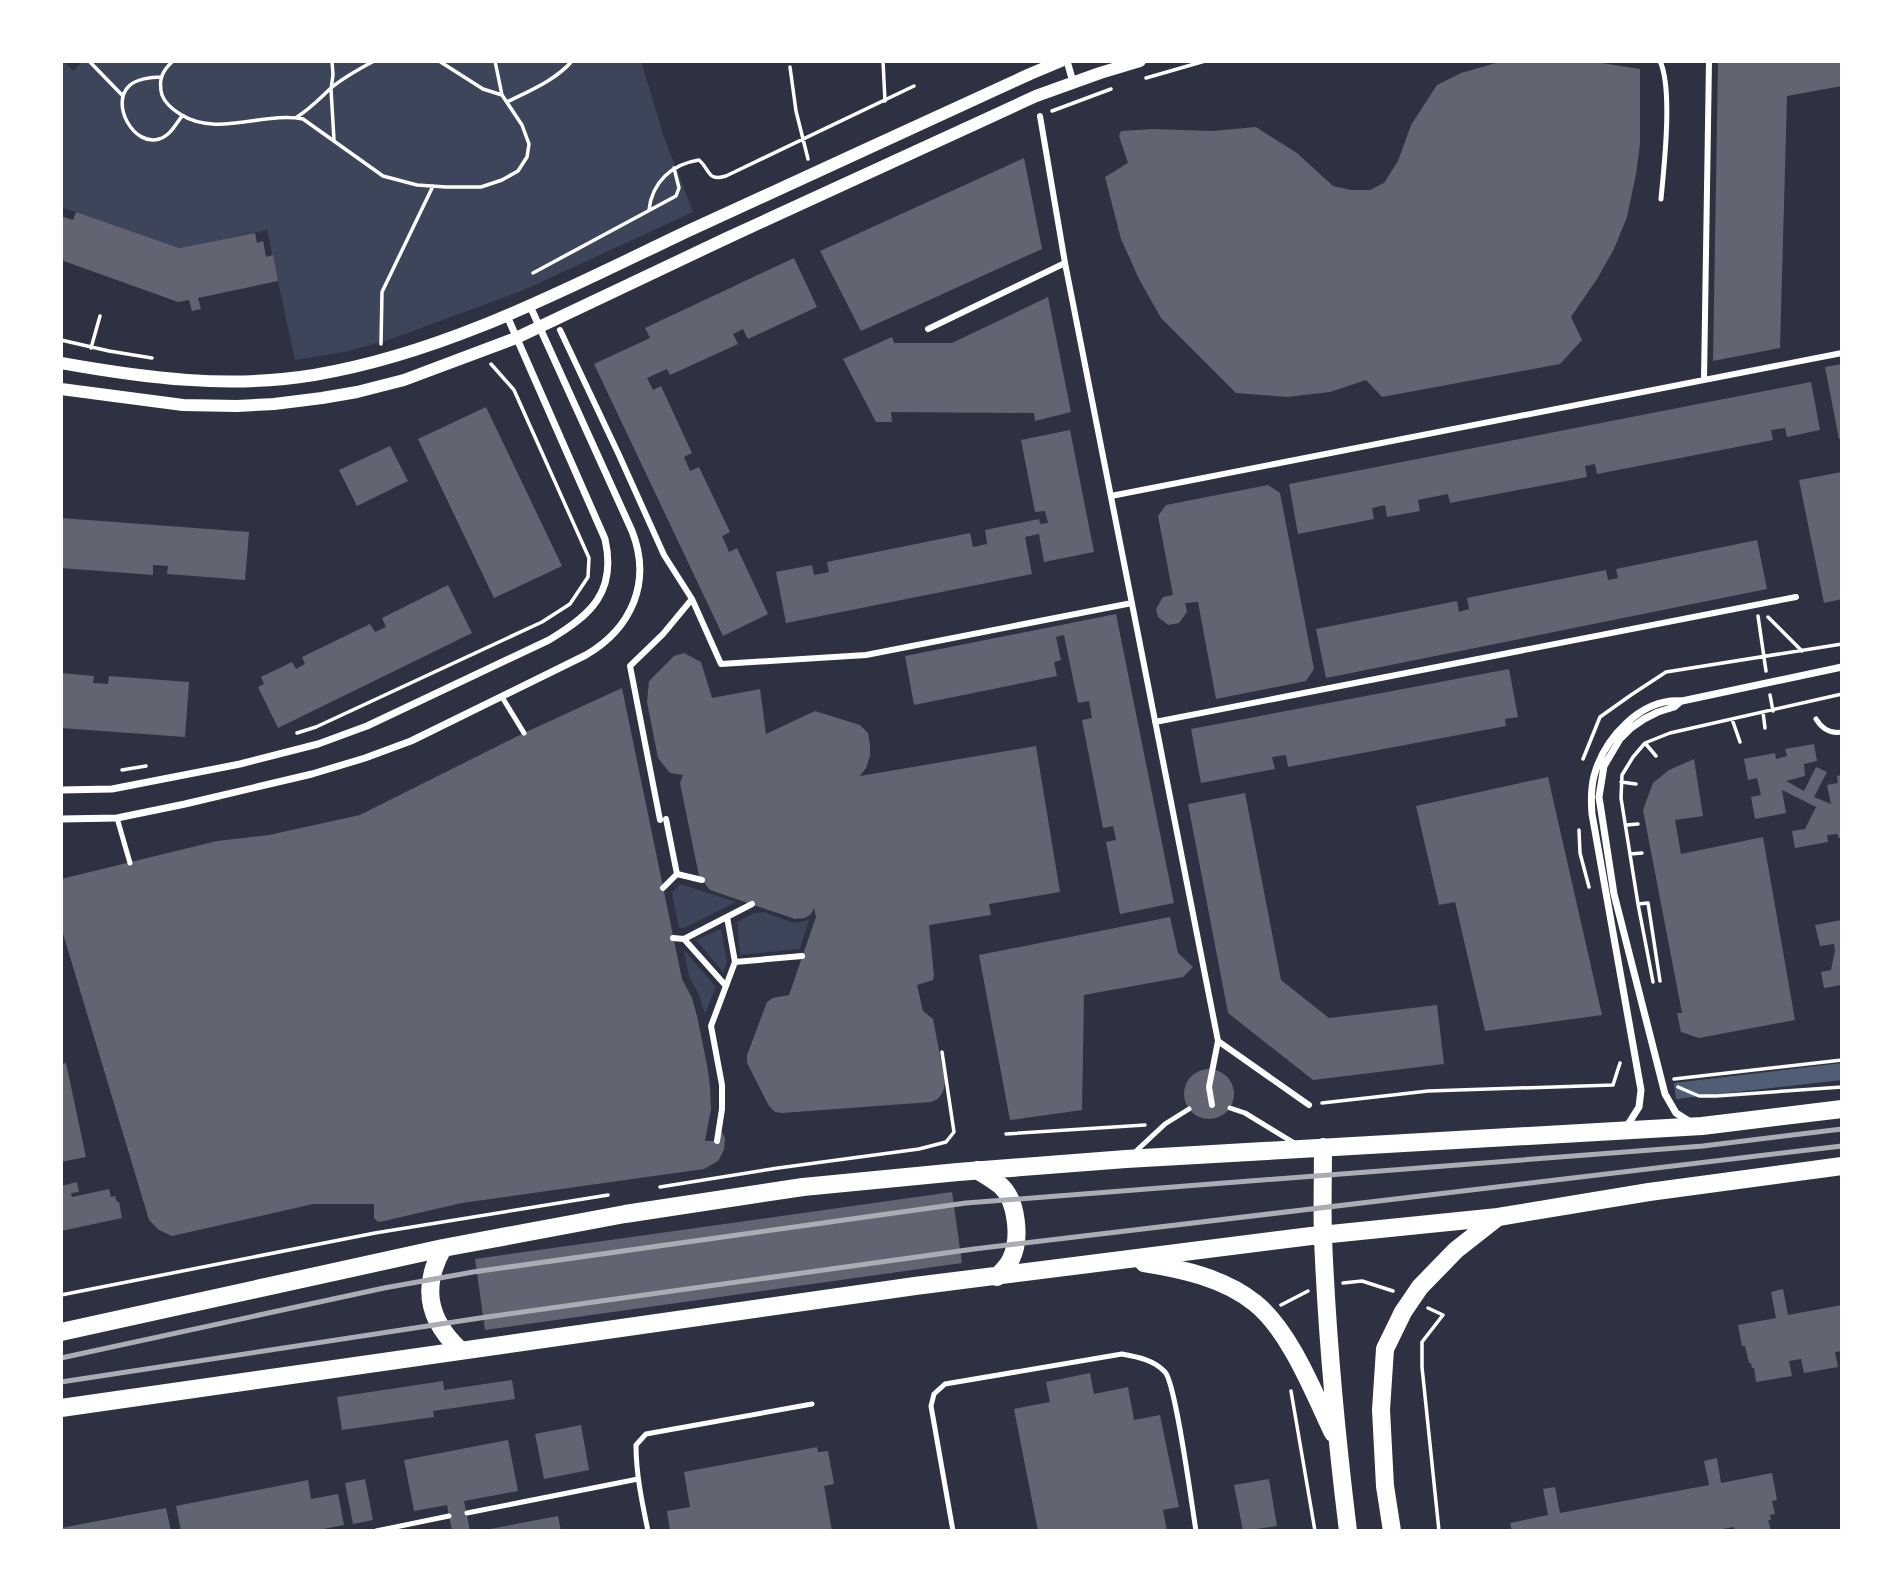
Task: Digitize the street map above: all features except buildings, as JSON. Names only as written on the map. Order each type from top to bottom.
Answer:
[{"type":"main road","points":[[61,1332],[443,1248],[625,1214],[803,1187],[1126,1159],[1702,1126],[1842,1109]]},
{"type":"main road","points":[[1314,1148],[1323,1236],[1337,1443],[1348,1531]]},
{"type":"main road","points":[[61,1408],[915,1286],[1499,1217],[1648,1192],[1842,1166]]},
{"type":"main road","points":[[977,1170],[1003,1187],[1017,1225],[1016,1246],[1011,1262],[997,1277]]},
{"type":"main road","points":[[1392,1531],[1385,1486],[1381,1410],[1385,1349],[1403,1311],[1420,1287],[1456,1250],[1499,1217]]},
{"type":"main road","points":[[443,1248],[432,1274],[431,1303],[441,1329],[460,1350]]},
{"type":"main road","points":[[1121,1260],[1182,1269],[1234,1288],[1257,1304],[1282,1332],[1337,1443]]},
{"type":"street","points":[[61,363],[184,381],[275,380],[351,368],[394,357],[530,306],[1061,61]]},
{"type":"street","points":[[1068,61],[1073,82]]},
{"type":"street","points":[[61,389],[183,405],[274,404],[357,392],[404,380],[516,338],[1012,107],[1073,82],[1099,67],[1140,61]]},
{"type":"street","points":[[1704,380],[1709,61]]},
{"type":"street","points":[[1040,116],[1065,263],[1218,1041],[1209,1087],[1212,1105]]},
{"type":"street","points":[[928,329],[1065,263]]},
{"type":"street","points":[[61,819],[117,818],[246,791],[365,758],[411,741],[586,655],[605,643],[626,620],[635,599],[640,561],[637,545],[530,306]]},
{"type":"street","points":[[61,790],[112,789],[240,764],[318,744],[367,726],[433,696],[549,640],[584,616],[600,595],[606,577],[608,558],[605,539],[507,316]]},
{"type":"street","points":[[560,330],[664,555],[692,599],[721,664],[866,655],[1132,603]]},
{"type":"street","points":[[1111,496],[1842,353]]},
{"type":"street","points":[[1155,722],[1796,597]]},
{"type":"street","points":[[677,874],[630,666],[663,634],[692,599]]},
{"type":"street","points":[[1623,1130],[1637,1111],[1641,1090],[1592,814],[1593,783],[1605,749],[1627,723],[1648,708],[1664,702],[1682,701],[1842,667]]},
{"type":"street","points":[[1682,701],[1644,719],[1620,739],[1604,766],[1599,805],[1615,894],[1665,1094],[1680,1115],[1687,1121],[1702,1126]]},
{"type":"street","points":[[677,874],[702,880]]},
{"type":"street","points":[[663,888],[677,874]]},
{"type":"street","points":[[673,938],[684,939],[752,904]]},
{"type":"street","points":[[717,1142],[722,1085],[711,1026],[734,962],[727,917]]},
{"type":"street","points":[[684,939],[726,986]]},
{"type":"street","points":[[734,962],[802,956]]},
{"type":"street","points":[[1218,1041],[1309,1105]]},
{"type":"lane","points":[[1660,61],[1664,72],[1666,111],[1661,199]]},
{"type":"lane","points":[[502,697],[524,733]]},
{"type":"lane","points":[[1816,719],[1821,727],[1833,733],[1842,732]]},
{"type":"lane","points":[[117,818],[130,863]]},
{"type":"lane","points":[[1230,1108],[1245,1113],[1280,1136],[1314,1148]]},
{"type":"lane","points":[[1126,1159],[1165,1124],[1189,1110]]},
{"type":"lane","points":[[953,1531],[931,1406],[934,1394],[946,1384],[1122,1353],[1145,1358],[1167,1373],[1174,1396],[1196,1531]]},
{"type":"lane","points":[[648,1531],[638,1479],[636,1445],[646,1434],[812,1404]]},
{"type":"lane","points":[[467,1513],[638,1479]]},
{"type":"lane","points":[[376,1531],[449,1517]]},
{"type":"path","points":[[89,61],[123,96]]},
{"type":"path","points":[[173,61],[163,71],[160,84],[163,98],[172,110],[187,119],[204,123],[303,119],[383,176],[417,185],[481,187],[518,171],[527,157],[529,144],[522,125],[502,95],[495,61]]},
{"type":"path","points":[[332,61],[334,141]]},
{"type":"path","points":[[296,118],[344,79],[374,61]]},
{"type":"path","points":[[439,61],[483,89],[502,95]]},
{"type":"path","points":[[507,102],[540,85],[572,61]]},
{"type":"path","points":[[883,61],[885,101]]},
{"type":"path","points":[[1140,80],[1205,61]]},
{"type":"path","points":[[790,67],[803,140]]},
{"type":"path","points":[[162,77],[129,86],[122,103],[129,125],[136,134],[144,138],[162,139],[171,132],[182,116]]},
{"type":"path","points":[[649,210],[658,183],[674,168],[699,160],[712,177],[718,179],[914,86]]},
{"type":"path","points":[[533,273],[678,194],[674,168]]},
{"type":"path","points":[[61,179],[61,206]]},
{"type":"path","points":[[380,323],[382,292],[433,186]]},
{"type":"path","points":[[94,339],[100,316]]},
{"type":"path","points":[[61,340],[160,359]]},
{"type":"path","points":[[290,735],[316,727],[542,622],[570,604],[588,578],[589,558],[514,390],[491,364]]},
{"type":"path","points":[[1757,605],[1802,652]]},
{"type":"path","points":[[1757,605],[1764,656]]},
{"type":"path","points":[[1582,760],[1600,717],[1666,673],[1842,644]]},
{"type":"path","points":[[1653,982],[1621,798],[1622,775],[1633,757],[1645,743],[1670,733],[1842,694]]},
{"type":"path","points":[[1763,712],[1765,728]]},
{"type":"path","points":[[1732,719],[1740,742]]},
{"type":"path","points":[[1645,743],[1656,756]]},
{"type":"path","points":[[115,772],[149,766]]},
{"type":"path","points":[[1621,782],[1636,784]]},
{"type":"path","points":[[1625,825],[1638,824]]},
{"type":"path","points":[[1579,826],[1578,839],[1589,888]]},
{"type":"path","points":[[1630,854],[1642,852]]},
{"type":"path","points":[[1638,904],[1648,903],[1660,981]]},
{"type":"path","points":[[654,1188],[919,1149],[946,1142],[954,1132],[942,1052]]},
{"type":"path","points":[[1309,1105],[1427,1091],[1613,1085],[1620,1065],[1618,1052]]},
{"type":"path","points":[[1842,1060],[1672,1079],[1678,1087],[1699,1096],[1842,1087]]},
{"type":"path","points":[[1006,1134],[1165,1124]]},
{"type":"path","points":[[557,1194],[558,1203]]},
{"type":"path","points":[[61,1294],[375,1233],[613,1195]]},
{"type":"path","points":[[1267,1315],[1286,1302],[1325,1284],[1362,1281],[1384,1287],[1443,1315],[1422,1342],[1422,1367],[1439,1531]]},
{"type":"path","points":[[1289,1382],[1315,1531]]},
{"type":"shaded area","points":[[64,61],[73,71],[80,64],[78,61],[641,61],[664,137],[693,212],[524,290],[391,339],[349,351],[295,360],[267,230],[179,248],[61,207],[61,64]]},
{"type":"shaded area","points":[[680,884],[736,902],[679,928],[672,893]]},
{"type":"shaded area","points":[[765,912],[793,923],[809,920],[800,949],[740,955],[737,922],[754,913]]},
{"type":"shaded area","points":[[721,929],[727,962],[723,972],[696,940]]},
{"type":"shaded area","points":[[684,950],[716,987],[705,1014],[689,976]]},
{"type":"shaded area","points":[[1842,1063],[1842,1080],[1676,1099],[1674,1083]]},
{"type":"railway","points":[[61,1358],[384,1288],[473,1272],[966,1203],[1703,1146],[1842,1129]]},
{"type":"railway","points":[[61,1382],[480,1318],[974,1249],[1842,1146]]}]
